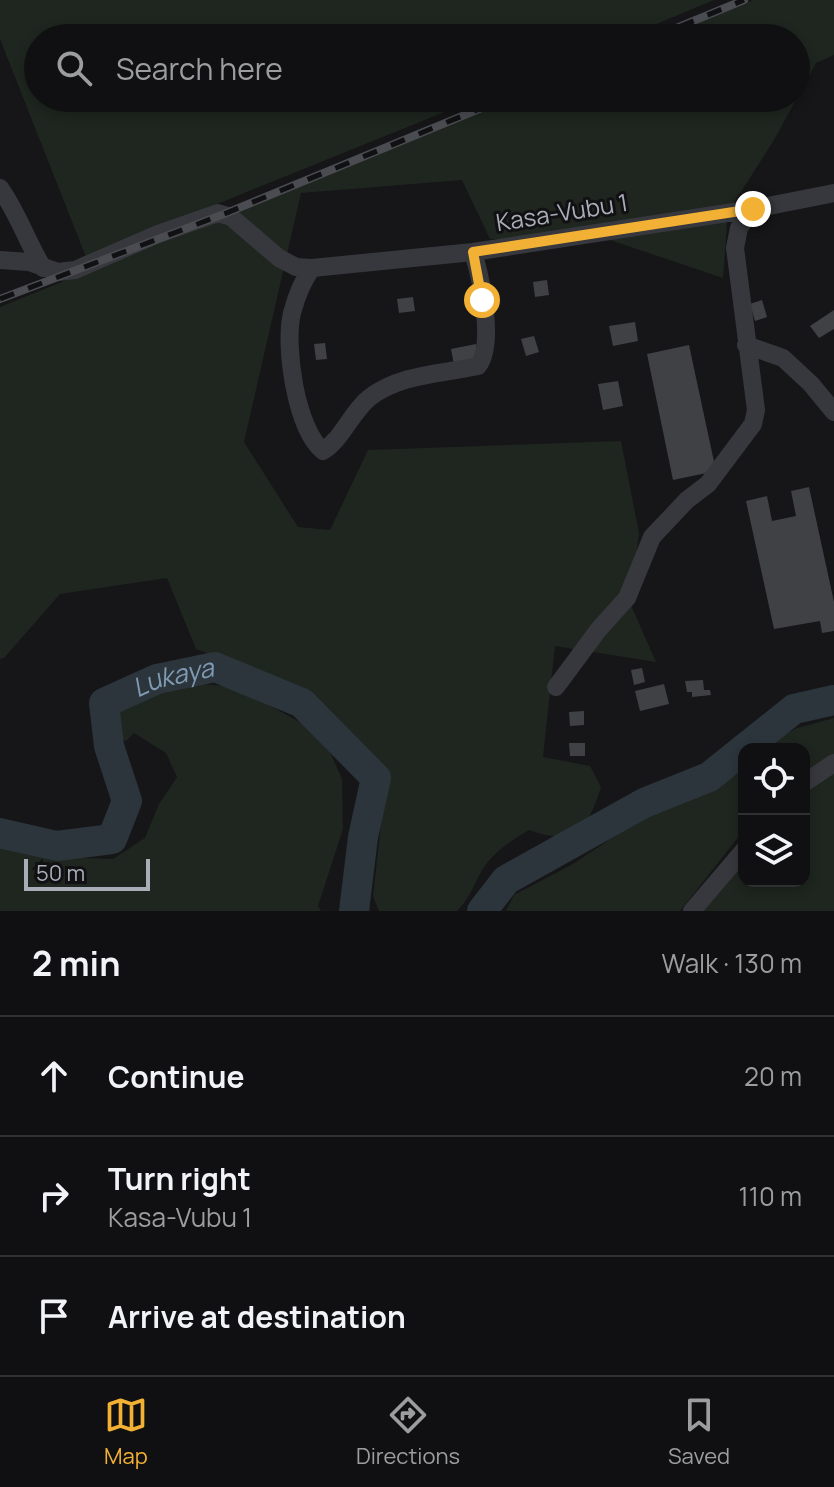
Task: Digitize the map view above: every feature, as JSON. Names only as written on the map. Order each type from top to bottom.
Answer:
[{"type":"street","points":[[0,188],[43,268]]},
{"type":"street","name":"Kasa-Vubu 1","points":[[304,267],[473,252],[753,209],[834,193]]},
{"type":"street","points":[[556,687],[599,629],[627,598],[652,537],[687,500],[708,484],[753,424],[756,410],[735,248],[739,228],[753,209]]},
{"type":"street","points":[[0,260],[29,262],[58,272],[75,270],[158,234],[218,213],[231,217],[279,258],[304,267],[307,276],[292,314],[290,346],[299,404],[311,435],[323,451],[369,399],[384,389],[402,380],[478,366],[486,348],[485,315],[473,252]]},
{"type":"street","points":[[746,345],[783,358],[811,384],[834,412]]},
{"type":"street","points":[[810,779],[834,763]]},
{"type":"street","points":[[692,911],[738,857]]},
{"type":"shaded area","points":[[0,0],[714,0],[657,24],[24,24],[24,100],[0,39]]},
{"type":"shaded area","points":[[753,0],[834,0],[834,55],[816,63],[810,74],[810,24],[695,24]]},
{"type":"shaded area","points":[[29,112],[444,112],[86,257]]},
{"type":"shaded area","points":[[481,112],[789,112],[728,212],[723,278],[607,239],[490,239],[462,180],[301,193],[244,442],[298,527],[330,530],[368,450],[621,441],[639,533],[630,603],[656,662],[555,646],[543,757],[590,766],[601,787],[591,814],[578,831],[559,836],[529,830],[515,839],[485,865],[457,911],[379,911],[373,896],[386,780],[372,757],[297,685],[196,649],[167,578],[60,594],[0,659],[0,307]]},
{"type":"shaded area","points":[[176,682],[225,686],[269,705],[303,724],[330,752],[342,779],[343,829],[318,906],[321,911],[0,911],[0,845],[53,857],[113,859],[145,838],[159,804],[177,777],[166,753],[134,733],[126,741],[114,738],[114,723],[117,712],[130,696]]},
{"type":"shaded area","points":[[834,718],[834,911],[699,911],[738,869],[738,887],[810,887],[810,743],[770,743],[797,728]]},
{"type":"shaded area","points":[[738,774],[738,838],[680,911],[506,911],[514,895],[573,864],[639,820]]},
{"type":"building","points":[[547,280],[549,295],[535,297],[533,282]]},
{"type":"building","points":[[413,297],[415,311],[399,313],[397,299]]},
{"type":"building","points":[[762,300],[767,317],[755,321],[750,304]]},
{"type":"building","points":[[834,310],[834,329],[819,338],[810,326]]},
{"type":"building","points":[[635,322],[638,341],[613,346],[609,326]]},
{"type":"building","points":[[534,336],[539,352],[526,356],[521,339]]},
{"type":"building","points":[[325,343],[327,359],[316,360],[314,344]]},
{"type":"building","points":[[476,344],[479,361],[454,365],[451,349]]},
{"type":"building","points":[[689,345],[716,471],[673,480],[647,354]]},
{"type":"building","points":[[618,381],[623,406],[603,410],[598,384]]},
{"type":"building","points":[[809,487],[834,602],[834,631],[822,633],[820,621],[774,629],[746,501],[767,496],[772,521],[796,516],[791,491]]},
{"type":"building","points":[[642,668],[645,682],[634,685],[631,670]]},
{"type":"building","points":[[703,680],[704,690],[710,690],[711,695],[692,697],[692,692],[687,692],[685,681]]},
{"type":"building","points":[[664,684],[669,704],[640,711],[635,691]]},
{"type":"building","points":[[584,711],[584,725],[570,726],[569,712]]},
{"type":"building","points":[[569,743],[585,743],[585,756],[570,756]]},
{"type":"waterway","name":"Lukaya","points":[[0,833],[57,846],[112,839],[127,801],[109,746],[104,703],[157,679],[215,667],[302,703],[376,778],[363,837],[354,911]]},
{"type":"waterway","name":"Lukaya","points":[[752,743],[794,709],[834,700]]},
{"type":"waterway","name":"Lukaya","points":[[482,911],[506,880],[644,803],[709,777],[738,754]]},
{"type":"railway","points":[[686,24],[744,0]]},
{"type":"railway","points":[[0,299],[224,214],[472,112]]},
{"type":"route","points":[[482,300],[473,252],[753,209]]}]
